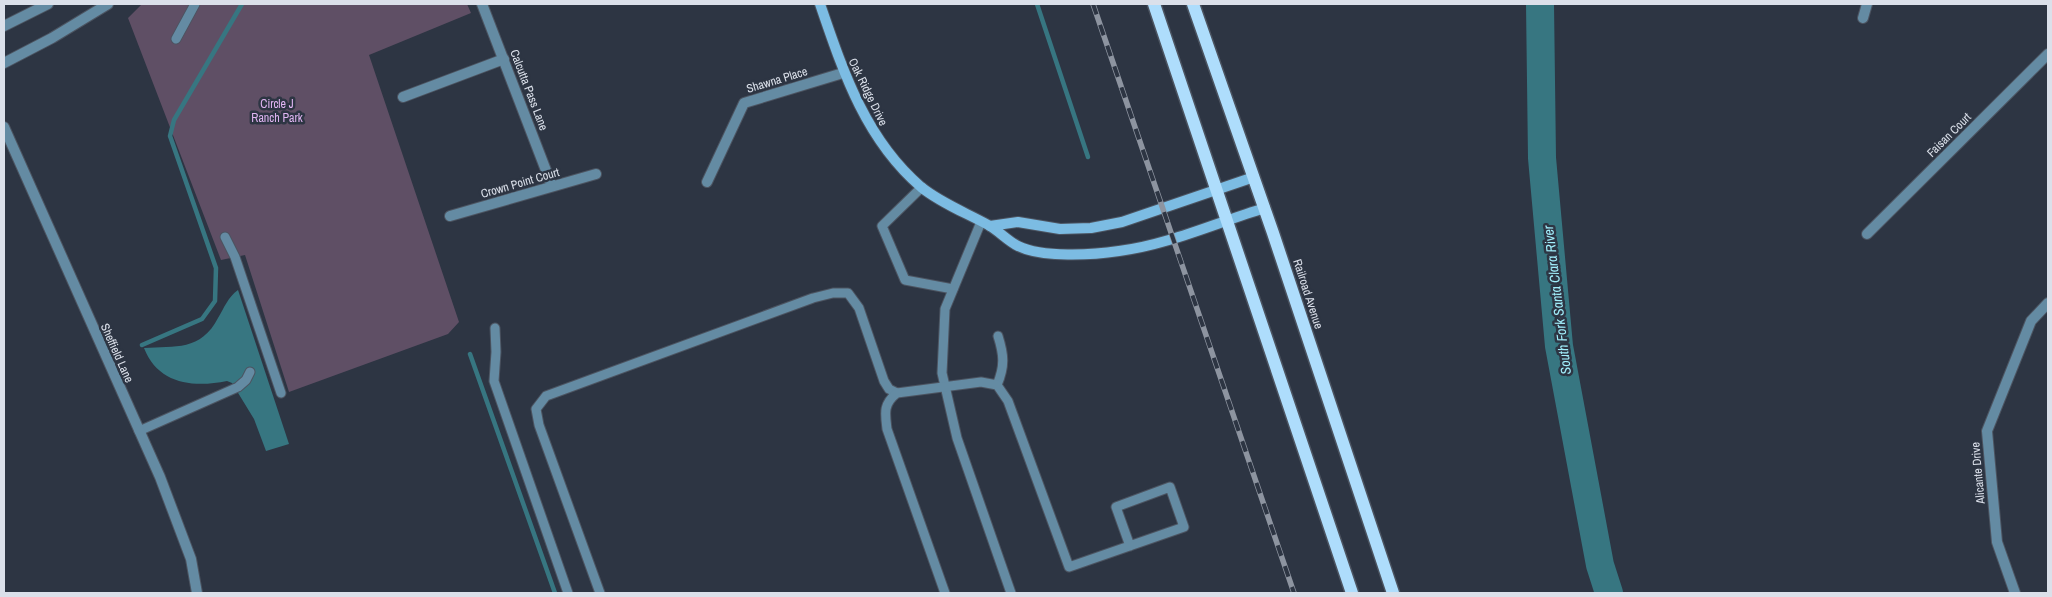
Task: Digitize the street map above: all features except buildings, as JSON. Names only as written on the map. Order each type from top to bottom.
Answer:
[{"type":"main road","name":"Oak Ridge Drive","points":[[820,4],[843,73],[863,115],[880,143],[922,187],[957,211],[986,224],[1019,246],[1054,254],[1089,254],[1120,251],[1148,245],[1265,208]]},
{"type":"main road","points":[[1154,4],[1352,593]]},
{"type":"main road","name":"Railroad Avenue","points":[[1193,4],[1265,208],[1393,593]]},
{"type":"main road","points":[[986,224],[1018,222],[1060,229],[1091,228],[1122,222],[1254,178]]},
{"type":"street","points":[[4,26],[48,4]]},
{"type":"street","points":[[4,63],[52,38],[108,4]]},
{"type":"street","name":"Calcutta Pass Lane","points":[[482,4],[552,186]]},
{"type":"street","points":[[1863,18],[1867,4]]},
{"type":"street","name":"Faisan Court","points":[[1866,234],[2048,54]]},
{"type":"street","points":[[403,97],[504,58]]},
{"type":"street","name":"Shawna Place","points":[[707,182],[744,102],[843,73]]},
{"type":"street","name":"Sheffield Lane","points":[[4,127],[160,477],[191,559],[197,593]]},
{"type":"street","name":"Crown Point Court","points":[[450,216],[596,174]]},
{"type":"street","name":"Alicante Drive","points":[[2015,593],[1997,542],[1987,430],[2031,321],[2048,303]]},
{"type":"lane","points":[[176,39],[195,4]]},
{"type":"lane","points":[[922,187],[882,226],[905,280],[953,289]]},
{"type":"lane","points":[[986,224],[945,309],[942,374],[957,438],[1011,593]]},
{"type":"lane","points":[[225,238],[235,257],[281,394]]},
{"type":"lane","points":[[600,593],[539,425],[536,409],[546,396],[813,298],[848,293],[859,308],[884,381],[889,388],[897,393]]},
{"type":"lane","points":[[495,328],[494,381],[568,593]]},
{"type":"lane","points":[[997,385],[1005,358],[998,336]]},
{"type":"lane","points":[[138,431],[238,387],[246,380],[250,372]]},
{"type":"lane","points":[[944,593],[887,428],[885,409],[888,400],[897,393],[981,382],[997,385],[1008,401],[1069,567],[1130,546],[1184,527],[1170,487],[1116,507],[1130,546]]},
{"type":"green space","name":"Circle J Ranch Park","points":[[142,4],[467,4],[471,13],[369,55],[459,322],[448,334],[289,392],[245,255],[221,260],[128,18]]},
{"type":"water","points":[[238,290],[289,444],[266,451],[254,419],[232,383],[227,381],[202,384],[178,381],[158,369],[150,360],[144,348],[186,345],[204,336],[211,329],[229,299]]},
{"type":"waterway","points":[[142,345],[202,319],[215,301],[216,268],[170,136],[174,120],[242,4]]},
{"type":"waterway","points":[[1037,4],[1088,157]]},
{"type":"waterway","name":"South Fork Santa Clara River","points":[[1540,4],[1542,158],[1559,346],[1600,565],[1609,593]]},
{"type":"waterway","points":[[470,354],[555,593]]},
{"type":"railway","points":[[1093,4],[1294,593]]}]
